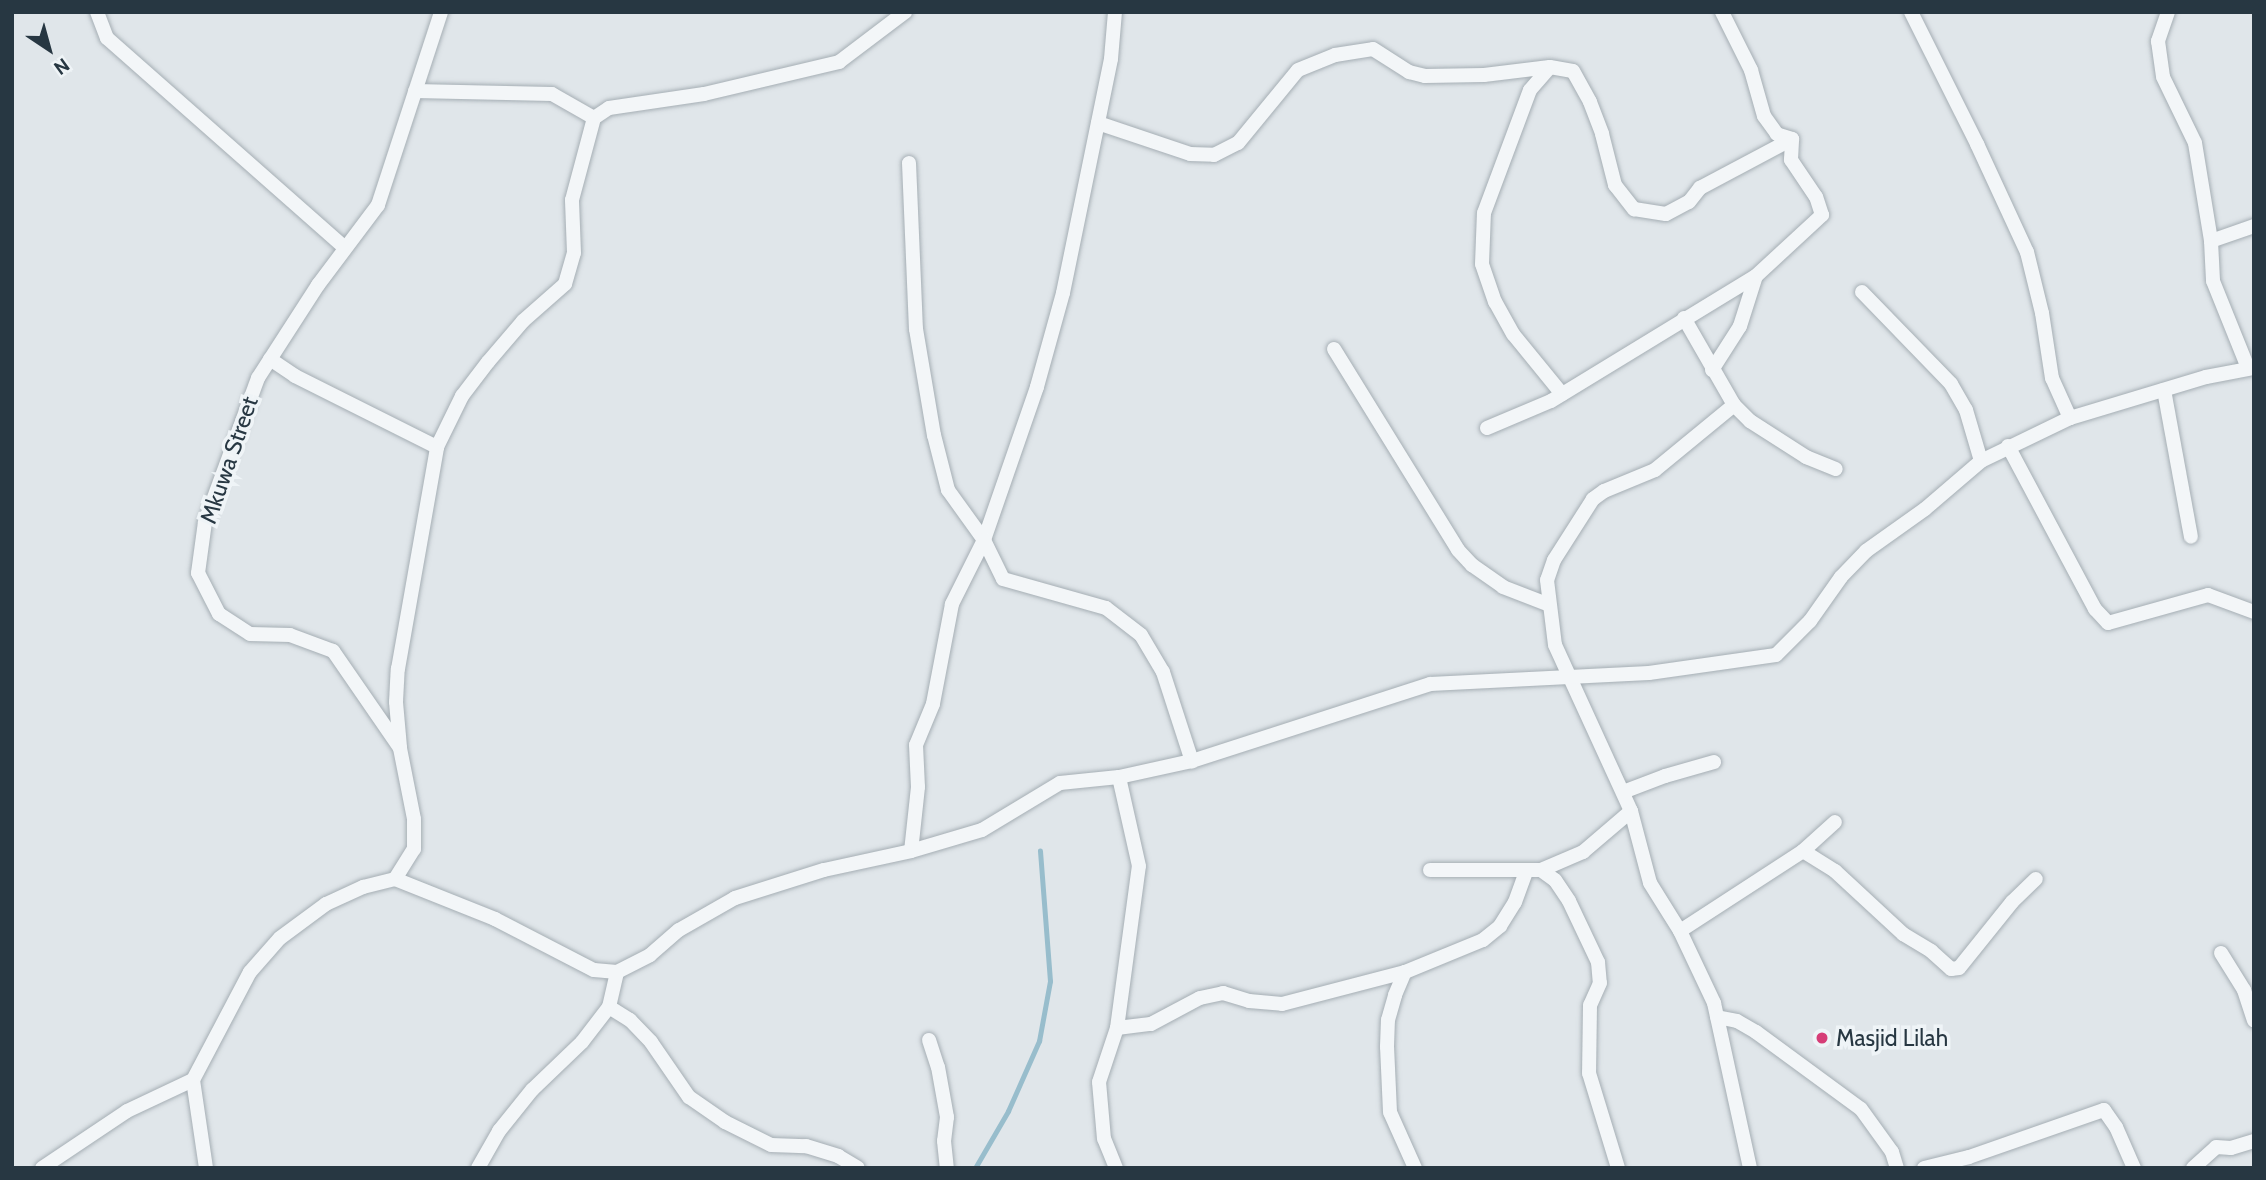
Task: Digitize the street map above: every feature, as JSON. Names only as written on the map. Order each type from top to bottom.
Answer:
[{"type":"street","points":[[97,12],[107,38],[345,248]]},
{"type":"street","name":"Mkuwa Street","points":[[395,879],[414,849],[414,819],[400,748],[333,652],[290,635],[250,634],[219,614],[198,573],[205,522],[221,471],[258,377],[345,248],[378,205],[441,12]]},
{"type":"street","points":[[911,851],[918,787],[916,745],[933,704],[952,604],[984,540],[1041,373],[1063,293],[1111,59],[1115,12]]},
{"type":"street","points":[[1722,12],[1751,70],[1764,116],[1777,134],[1792,139]]},
{"type":"street","points":[[1911,12],[2027,252],[2042,313],[2052,378],[2070,418]]},
{"type":"street","points":[[206,1168],[193,1080],[250,972],[280,938],[326,904],[363,887],[395,879],[495,919],[594,970],[617,972],[650,955],[663,941],[735,898],[824,870],[911,851],[982,830],[1060,783],[1119,777],[1192,761],[1430,684],[1649,673],[1776,656],[1810,621],[1841,577],[1866,551],[1925,509],[1981,461],[2070,418],[2251,368],[2213,281],[2211,242],[2195,143],[2163,77],[2158,41],[2168,12]]},
{"type":"street","points":[[400,748],[396,702],[398,669],[437,447],[462,396],[488,362],[523,321],[565,284],[574,253],[572,200],[594,118],[609,108],[704,94],[839,62],[898,14]]},
{"type":"street","points":[[1098,123],[1190,154],[1214,155],[1238,143],[1298,70],[1335,55],[1373,49],[1409,72],[1425,76],[1484,75],[1550,67],[1573,71],[1598,123],[1615,185],[1634,209],[1666,214],[1689,202],[1700,188],[1792,139]]},
{"type":"street","points":[[1550,67],[1530,90],[1484,213],[1482,264],[1495,302],[1513,334],[1562,394]]},
{"type":"street","points":[[415,91],[552,94],[594,118]]},
{"type":"street","points":[[1487,428],[1562,394],[1756,276],[1822,215],[1816,197],[1791,160],[1792,139]]},
{"type":"street","points":[[909,163],[916,329],[934,435],[948,490],[984,540],[1003,579],[1106,608],[1140,635],[1163,671],[1192,761]]},
{"type":"street","points":[[2211,242],[2254,226]]},
{"type":"street","points":[[1712,370],[1740,326],[1756,276]]},
{"type":"street","points":[[1862,292],[1951,384],[1966,410],[1981,461]]},
{"type":"street","points":[[1684,318],[1734,405],[1769,435],[1806,457],[1836,469]]},
{"type":"street","points":[[1334,349],[1458,550],[1472,565],[1503,587],[1547,604]]},
{"type":"street","points":[[270,359],[295,376],[437,447]]},
{"type":"street","points":[[2164,390],[2192,537]]},
{"type":"street","points":[[1734,405],[1655,470],[1604,491],[1592,499],[1554,560],[1547,580],[1547,604],[1555,645],[1568,678],[1631,811],[1650,883],[1680,931],[1714,1003],[1750,1168]]},
{"type":"street","points":[[2008,446],[2095,608],[2108,623],[2208,595],[2254,612]]},
{"type":"street","points":[[1623,792],[1714,762]]},
{"type":"street","points":[[1116,1168],[1104,1139],[1098,1082],[1117,1028],[1139,866],[1119,777]]},
{"type":"street","points":[[1430,870],[1541,870],[1583,852],[1631,811]]},
{"type":"street","points":[[1680,931],[1803,851],[1835,822]]},
{"type":"street","points":[[1803,851],[1835,870],[1903,934],[1931,951],[1951,969],[1959,968],[2011,902],[2036,879]]},
{"type":"street","points":[[1541,870],[1555,880],[1569,901],[1598,962],[1600,983],[1590,1005],[1589,1073],[1618,1168]]},
{"type":"street","points":[[1117,1028],[1151,1024],[1200,999],[1223,993],[1249,1001],[1282,1004],[1405,972],[1483,940],[1500,926],[1515,902],[1526,871]]},
{"type":"street","points":[[2221,953],[2244,990],[2254,1020]]},
{"type":"street","points":[[478,1168],[499,1131],[532,1090],[582,1042],[609,1007],[617,972]]},
{"type":"street","points":[[1405,972],[1388,1020],[1387,1069],[1390,1112],[1415,1168]]},
{"type":"street","points":[[609,1007],[630,1020],[651,1042],[689,1097],[725,1122],[771,1145],[806,1146],[838,1156],[858,1168]]},
{"type":"street","points":[[1717,1017],[1737,1021],[1756,1032],[1861,1109],[1892,1152],[1896,1168]]},
{"type":"street","points":[[929,1040],[946,1107],[944,1141],[947,1168]]},
{"type":"street","points":[[42,1168],[137,1104],[193,1080]]},
{"type":"street","points":[[1924,1168],[1969,1157],[2104,1110],[2116,1127],[2134,1168]]},
{"type":"street","points":[[2193,1168],[2216,1147],[2231,1148],[2254,1141]]},
{"type":"waterway","points":[[975,1168],[1008,1111],[1039,1041],[1050,981],[1040,850]]},
{"type":"place","name":"Masjid Lilah","points":[[1822,1038]]}]
